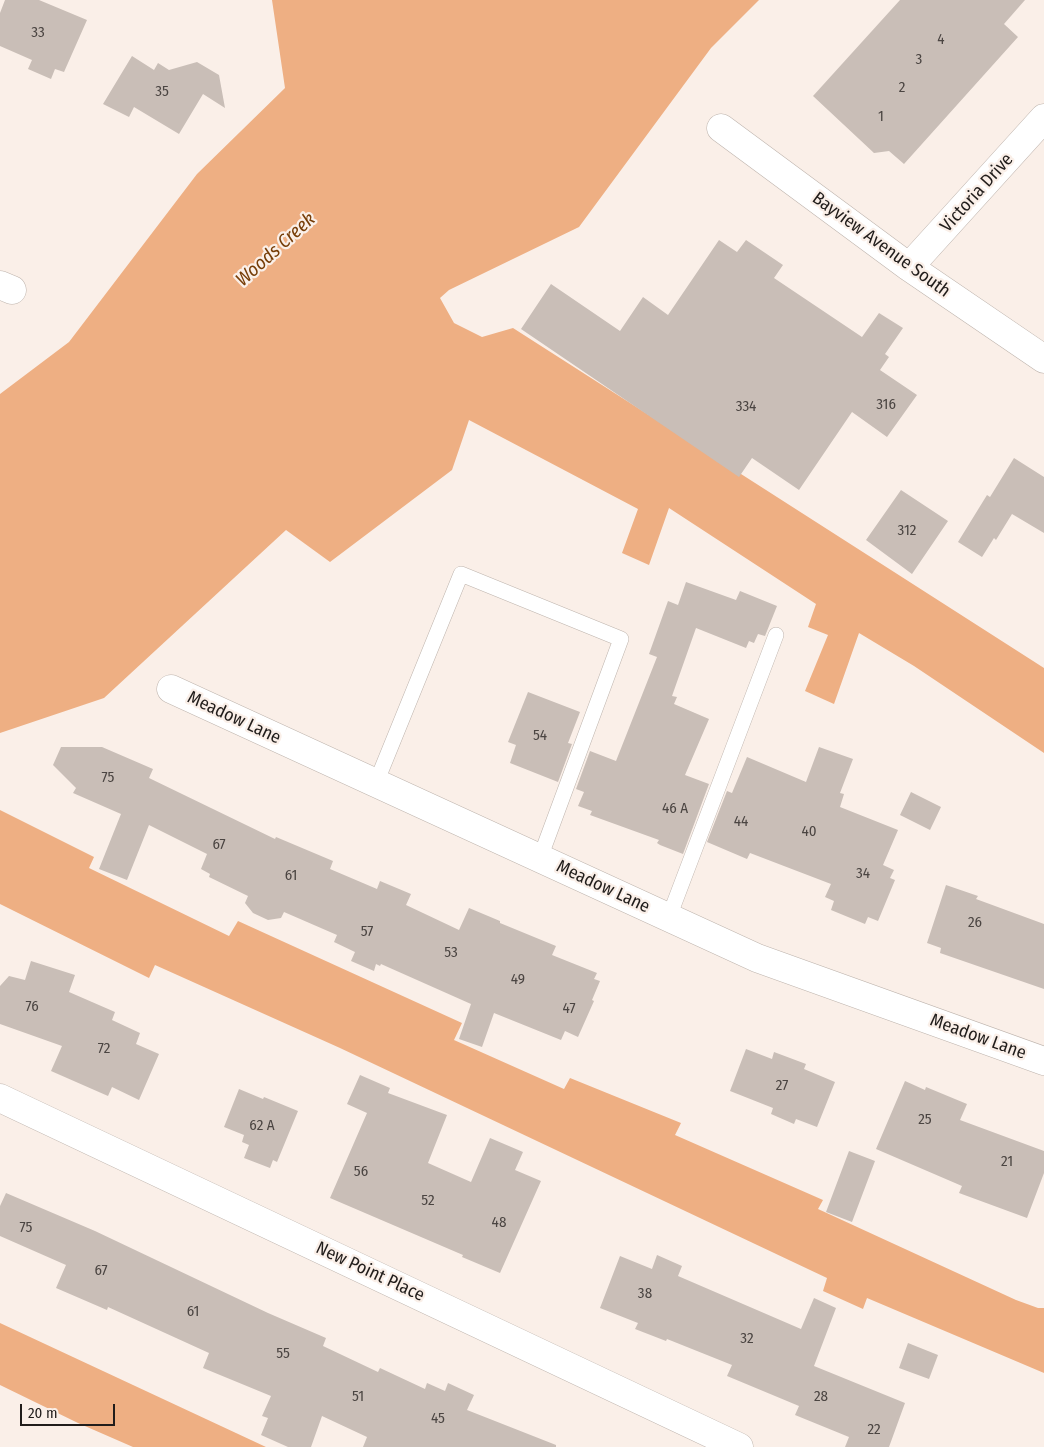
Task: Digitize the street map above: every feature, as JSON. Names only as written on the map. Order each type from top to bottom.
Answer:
[{"type":"street","name":"Victoria Drive","points":[[909,267],[1044,118]]},
{"type":"street","name":"Bayview Avenue South","points":[[721,128],[909,267],[1044,359]]},
{"type":"street","name":"Meadow Lane","points":[[171,689],[757,958],[1044,1061]]},
{"type":"street","name":"New Point Place","points":[[0,1098],[739,1447]]},
{"type":"lane","points":[[376,783],[460,574],[621,639],[540,858]]},
{"type":"lane","points":[[669,917],[776,635]]},
{"type":"water","name":"Woods Creek","points":[[272,0],[759,0],[711,48],[579,227],[449,290],[440,298],[454,323],[482,337],[513,328],[1044,668],[1044,753],[914,666],[859,633],[834,704],[805,691],[828,635],[808,627],[816,604],[669,508],[649,565],[622,553],[638,509],[469,420],[452,470],[330,562],[286,530],[104,698],[0,733],[0,394],[69,342],[197,174],[285,88]]},
{"type":"water","points":[[0,810],[94,857],[89,868],[229,936],[238,921],[462,1023],[454,1040],[564,1089],[570,1078],[681,1123],[675,1135],[823,1200],[818,1209],[1016,1300],[1038,1308],[1044,1308],[1044,1373],[867,1298],[863,1309],[823,1291],[827,1278],[340,1048],[155,965],[149,978],[0,904]]},
{"type":"water","points":[[0,1323],[266,1447],[133,1447],[78,1423],[0,1385]]},
{"type":"building","points":[[5,0],[39,0],[87,20],[64,72],[55,69],[51,79],[28,69],[32,60],[0,46],[0,13]]},
{"type":"building","points":[[900,0],[1025,0],[1004,24],[1018,37],[904,164],[889,151],[874,153],[813,96]]},
{"type":"building","points":[[132,56],[154,70],[158,63],[169,70],[197,62],[219,75],[225,108],[203,94],[179,134],[134,107],[129,117],[103,104]]},
{"type":"building","points":[[719,240],[737,252],[746,240],[783,265],[774,278],[862,337],[879,313],[903,328],[885,354],[889,357],[880,370],[917,395],[887,437],[852,412],[799,490],[752,458],[739,477],[521,329],[551,284],[620,331],[643,297],[668,315]]},
{"type":"building","points":[[1014,458],[1044,477],[1044,533],[1012,514],[996,540],[994,538],[982,557],[958,542],[987,495],[990,497]]},
{"type":"building","points":[[901,490],[948,521],[912,574],[866,540]]},
{"type":"building","points":[[686,582],[736,600],[740,591],[777,606],[765,636],[758,634],[754,643],[749,641],[746,648],[696,628],[672,696],[677,697],[674,704],[709,719],[685,775],[709,784],[683,854],[660,845],[657,843],[659,840],[590,815],[592,811],[578,806],[584,792],[576,789],[590,751],[616,761],[657,657],[649,654],[668,601],[678,605]]},
{"type":"building","points":[[528,692],[580,712],[568,743],[572,744],[558,782],[510,763],[516,745],[508,742]]},
{"type":"building","points":[[61,747],[102,747],[153,769],[149,778],[275,839],[276,837],[333,861],[330,869],[377,889],[380,881],[411,894],[406,905],[459,930],[469,908],[556,946],[552,955],[597,973],[594,979],[600,981],[592,1000],[594,1001],[578,1037],[565,1031],[561,1040],[494,1013],[482,1047],[459,1039],[471,1004],[381,964],[380,966],[376,964],[374,971],[351,961],[355,952],[334,942],[337,935],[284,912],[281,918],[268,920],[253,913],[245,903],[248,896],[209,877],[210,874],[201,869],[207,854],[149,825],[127,880],[99,869],[121,814],[73,793],[76,788],[53,765]]},
{"type":"building","points":[[819,747],[853,759],[840,793],[844,794],[840,807],[898,830],[883,865],[894,870],[890,878],[895,880],[878,921],[868,917],[865,924],[831,910],[834,901],[825,897],[831,884],[750,853],[747,859],[707,842],[727,791],[732,793],[747,757],[806,782]]},
{"type":"building","points":[[911,792],[941,807],[930,830],[900,815]]},
{"type":"building","points":[[946,885],[978,896],[976,899],[1044,924],[1044,989],[940,953],[941,948],[927,943]]},
{"type":"building","points":[[31,961],[75,975],[69,992],[115,1012],[112,1020],[140,1033],[136,1044],[159,1054],[139,1100],[112,1087],[108,1096],[51,1071],[62,1046],[0,1024],[0,986],[9,976],[25,980]]},
{"type":"building","points":[[746,1049],[772,1059],[774,1052],[806,1064],[804,1069],[835,1082],[817,1127],[796,1119],[794,1124],[771,1114],[773,1108],[730,1091]]},
{"type":"building","points":[[360,1075],[390,1088],[388,1093],[447,1115],[428,1163],[471,1182],[490,1138],[523,1152],[515,1170],[541,1181],[500,1273],[462,1257],[463,1255],[330,1198],[367,1113],[347,1104]]},
{"type":"building","points":[[905,1081],[925,1090],[926,1087],[967,1104],[960,1120],[1044,1151],[1044,1173],[1027,1218],[959,1193],[962,1186],[876,1149]]},
{"type":"building","points":[[239,1089],[298,1111],[277,1162],[273,1160],[270,1168],[244,1158],[249,1145],[242,1142],[244,1135],[224,1127]]},
{"type":"building","points":[[849,1151],[875,1161],[852,1222],[826,1212]]},
{"type":"building","points":[[6,1193],[95,1231],[268,1313],[326,1338],[323,1346],[378,1372],[380,1368],[425,1389],[427,1383],[445,1391],[448,1383],[474,1395],[467,1410],[556,1445],[556,1447],[363,1447],[367,1437],[322,1416],[311,1447],[288,1447],[261,1435],[268,1418],[262,1416],[271,1396],[203,1368],[209,1353],[108,1307],[107,1310],[56,1288],[66,1265],[0,1236],[0,1206]]},
{"type":"building","points":[[657,1255],[682,1266],[678,1276],[801,1329],[814,1298],[836,1308],[814,1366],[905,1403],[889,1447],[845,1447],[849,1437],[795,1415],[799,1406],[727,1376],[732,1365],[667,1339],[666,1341],[635,1329],[638,1323],[600,1308],[620,1256],[652,1269]]},
{"type":"building","points":[[908,1343],[938,1355],[929,1379],[899,1368]]}]
